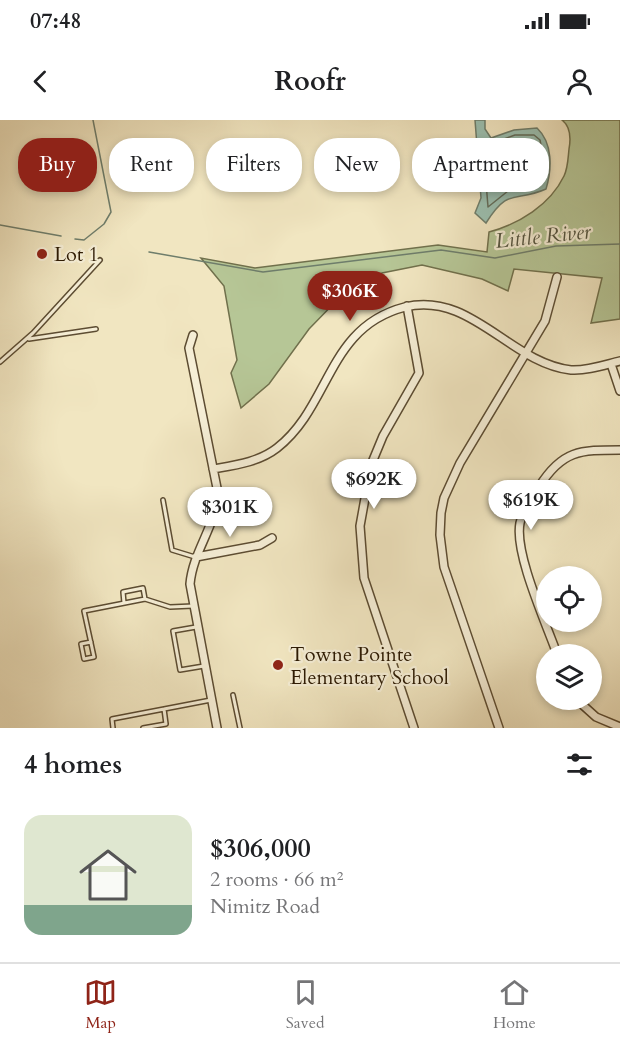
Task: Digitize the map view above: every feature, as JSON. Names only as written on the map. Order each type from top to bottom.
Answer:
[{"type":"street","points":[[499,728],[444,567],[440,524],[444,498],[451,479],[545,321],[557,277]]},
{"type":"street","points":[[213,469],[250,462],[279,447],[297,426],[352,338],[380,315],[407,306],[433,305],[454,309],[546,363],[570,369],[620,361]]},
{"type":"street","points":[[407,306],[419,373],[383,436],[371,465],[360,526],[364,578],[414,728]]},
{"type":"street","points":[[193,335],[189,348],[213,469],[217,507],[208,536],[196,557],[191,574],[193,606],[217,728]]},
{"type":"street","points":[[611,363],[620,391]]},
{"type":"street","points":[[554,644],[520,547],[519,530],[523,514],[546,475],[559,461],[588,450],[620,450]]},
{"type":"street","points":[[196,557],[260,545],[272,538]]},
{"type":"street","points":[[588,710],[596,717],[620,727]]},
{"type":"lane","points":[[0,362],[27,339],[87,277],[100,260]]},
{"type":"lane","points":[[27,339],[96,329]]},
{"type":"lane","points":[[164,500],[172,550],[196,557]]},
{"type":"lane","points":[[124,603],[123,592],[142,588],[145,599]]},
{"type":"lane","points":[[91,642],[81,644],[84,659],[94,657],[91,642],[84,611],[145,599],[170,607],[193,606]]},
{"type":"lane","points":[[197,627],[173,631],[178,660],[180,670],[204,666]]},
{"type":"lane","points":[[234,695],[240,728]]},
{"type":"lane","points":[[113,728],[112,719],[211,700]]},
{"type":"lane","points":[[143,728],[166,724],[164,709]]},
{"type":"shaded area","points":[[562,120],[620,120],[620,319],[591,323],[602,278],[514,269],[508,291],[482,279],[422,265],[382,273],[344,293],[309,329],[269,384],[241,408],[231,373],[237,360],[224,286],[201,258],[255,268],[438,245],[487,252],[489,232],[511,224],[532,212],[551,196],[564,176],[568,163],[570,137],[569,129]]},
{"type":"water","points":[[475,120],[485,120],[485,129],[491,138],[476,138]]},
{"type":"water","points":[[537,128],[544,138],[491,138],[514,130]]},
{"type":"water","points":[[481,192],[538,192],[507,200],[494,211],[486,223],[475,213],[481,198]]},
{"type":"waterway","points":[[75,239],[84,240],[104,224],[111,212],[93,120]]},
{"type":"waterway","name":"Little River","points":[[0,225],[61,236]]},
{"type":"waterway","name":"Little River","points":[[149,252],[263,272],[441,250],[495,258],[556,246],[620,244]]},
{"type":"place","name":"Lot 1","points":[[42,254]]},
{"type":"place","name":"Towne Pointe Elementary School","points":[[278,665]]}]
